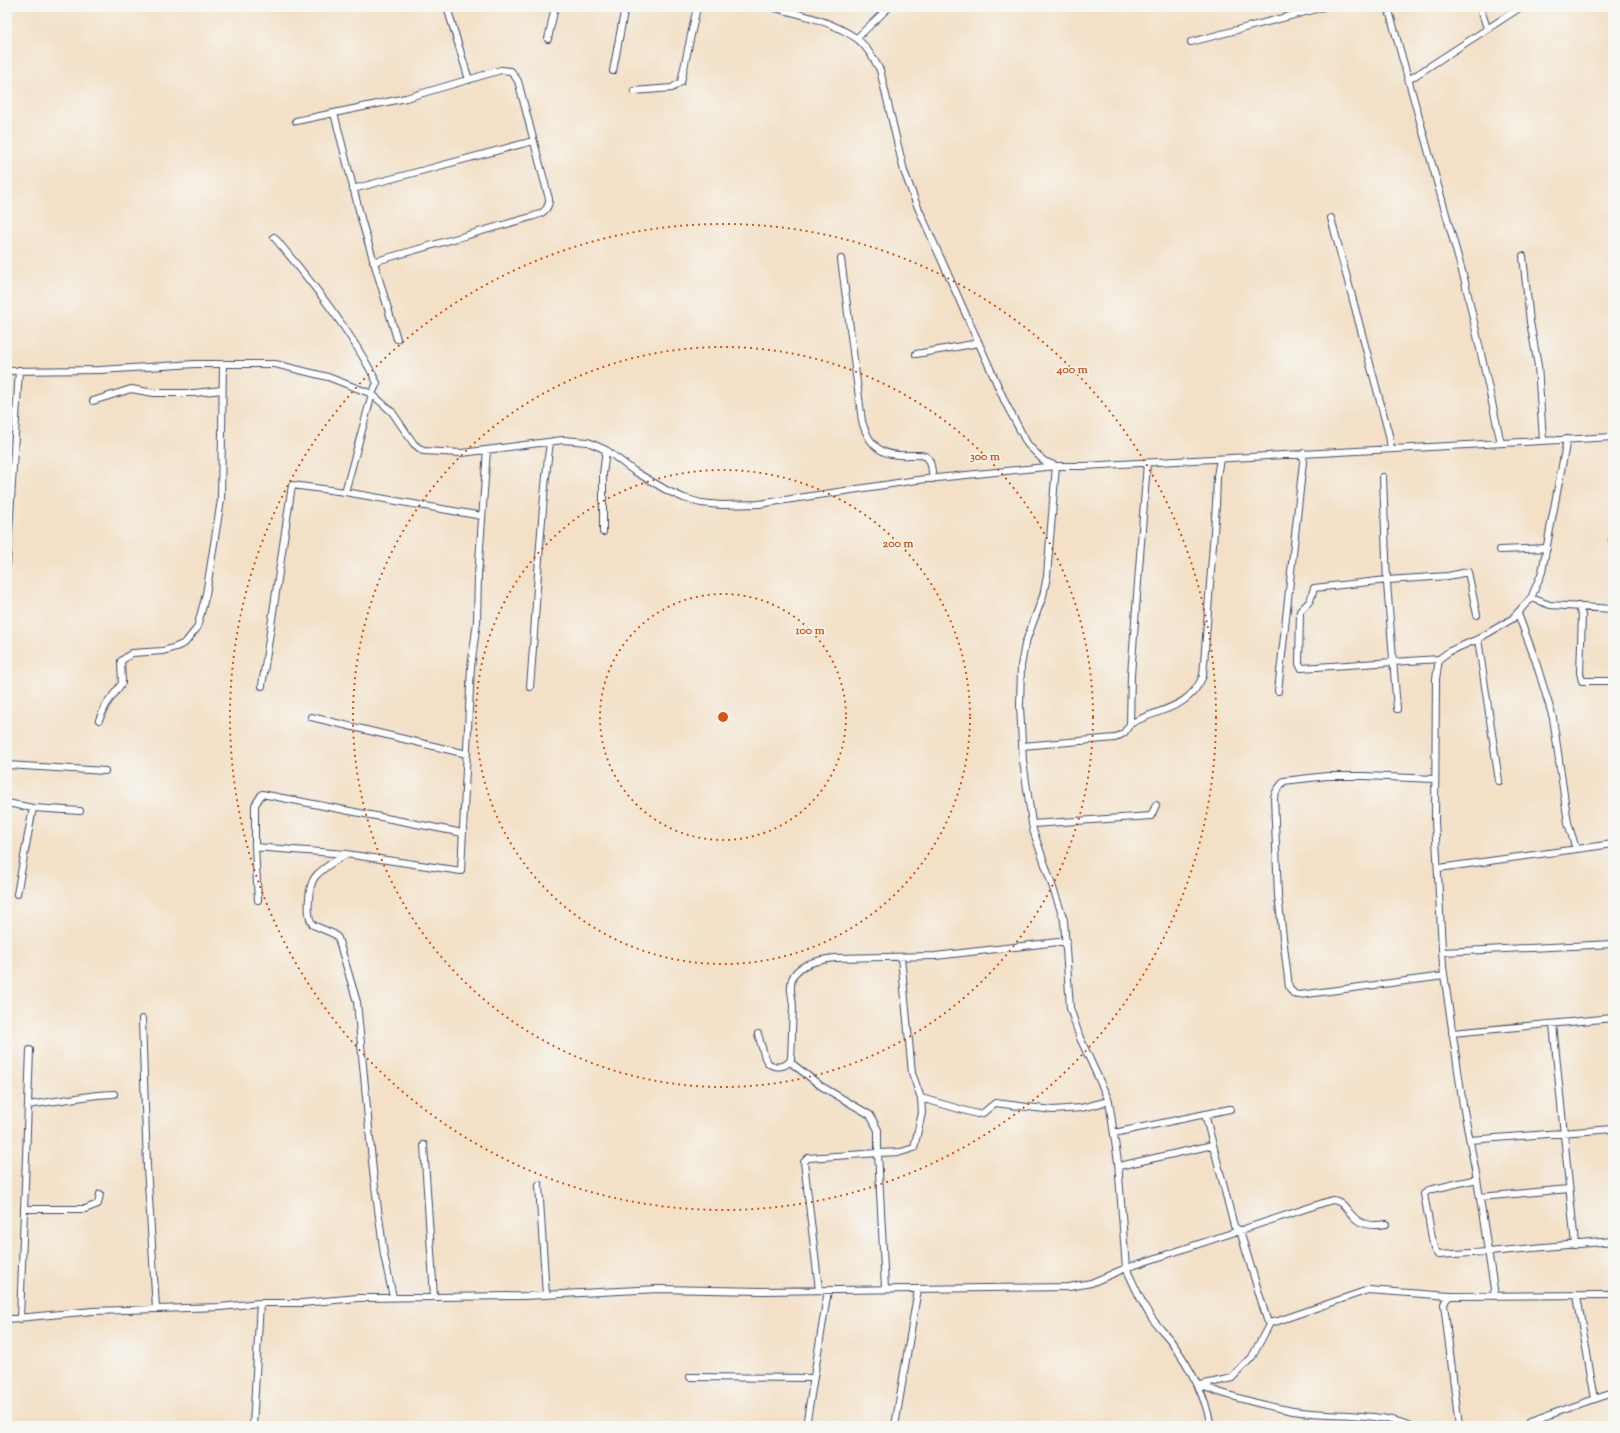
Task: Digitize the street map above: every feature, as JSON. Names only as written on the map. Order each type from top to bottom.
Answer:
[{"type":"street","points":[[447,7],[469,80]]},
{"type":"street","points":[[548,39],[555,7]]},
{"type":"street","points":[[612,71],[626,7]]},
{"type":"street","points":[[634,91],[672,88],[681,82],[697,7]]},
{"type":"street","points":[[771,7],[829,24],[857,38],[873,57],[880,70],[904,171],[916,203],[1006,404],[1028,445],[1044,461],[1056,466]]},
{"type":"street","points":[[857,38],[889,7]]},
{"type":"street","points":[[1191,42],[1324,7]]},
{"type":"street","points":[[1388,7],[1410,79],[1465,282],[1501,443]]},
{"type":"street","points":[[1480,7],[1487,28]]},
{"type":"street","points":[[1410,79],[1521,7]]},
{"type":"street","points":[[296,122],[334,112],[406,98],[501,70],[511,71],[518,81],[532,142],[549,200],[549,205],[542,214],[373,262]]},
{"type":"street","points":[[334,112],[373,262],[397,339]]},
{"type":"street","points":[[353,189],[532,142]]},
{"type":"street","points":[[1331,218],[1389,435],[1391,449]]},
{"type":"street","points":[[274,237],[328,305],[367,363],[377,383],[372,394],[345,492]]},
{"type":"street","points":[[1523,256],[1530,322],[1538,366],[1543,440]]},
{"type":"street","points":[[841,259],[862,421],[866,435],[871,444],[885,453],[894,455],[922,455],[927,457],[930,461],[932,479]]},
{"type":"street","points":[[916,354],[979,343]]},
{"type":"street","points":[[99,720],[106,705],[122,682],[121,661],[132,653],[163,651],[176,648],[185,643],[197,628],[206,594],[221,500],[223,364]]},
{"type":"street","points":[[7,371],[100,370],[223,364],[275,364],[286,366],[328,377],[372,394],[392,412],[414,444],[423,451],[462,453],[550,442],[573,440],[588,442],[606,450],[634,471],[668,491],[701,503],[743,505],[932,479],[1056,466],[1271,457],[1304,453],[1613,437]]},
{"type":"street","points":[[7,564],[19,370]]},
{"type":"street","points":[[93,401],[131,389],[160,393],[222,390]]},
{"type":"street","points":[[1477,615],[1468,572],[1448,576],[1387,580],[1314,588],[1310,601],[1300,611],[1299,664],[1304,669],[1393,661],[1439,659],[1450,651],[1478,639],[1518,614],[1531,598],[1542,572],[1567,439]]},
{"type":"street","points":[[530,687],[537,598],[539,545],[550,442]]},
{"type":"street","points":[[255,847],[346,854],[461,871],[471,667],[477,622],[478,575],[487,450]]},
{"type":"street","points":[[603,532],[603,474],[606,450]]},
{"type":"street","points":[[1278,691],[1304,453]]},
{"type":"street","points":[[1022,746],[1115,738],[1124,733],[1130,724],[1138,719],[1177,706],[1191,695],[1200,684],[1203,676],[1216,512],[1217,476],[1220,459]]},
{"type":"street","points":[[1130,724],[1131,675],[1147,463]]},
{"type":"street","points":[[1056,466],[1048,576],[1043,596],[1026,644],[1021,666],[1020,686],[1022,746],[1032,824],[1064,920],[1067,941],[1070,1008],[1080,1038],[1109,1101],[1119,1166],[1126,1268],[1140,1298],[1152,1318],[1170,1340],[1198,1385],[1212,1426]]},
{"type":"street","points":[[1383,476],[1387,580],[1396,709]]},
{"type":"street","points":[[262,686],[292,485],[345,492],[482,516]]},
{"type":"street","points":[[1500,550],[1547,548]]},
{"type":"street","points":[[1531,598],[1550,605],[1613,609]]},
{"type":"street","points":[[1578,606],[1582,615],[1580,673],[1582,681],[1613,681]]},
{"type":"street","points":[[1518,614],[1536,659],[1553,718],[1568,823],[1576,849]]},
{"type":"street","points":[[1478,639],[1499,781]]},
{"type":"street","points":[[1439,659],[1436,679],[1435,822],[1444,976],[1463,1105],[1477,1179],[1495,1296]]},
{"type":"street","points":[[311,717],[467,754]]},
{"type":"street","points":[[7,765],[105,771]]},
{"type":"street","points":[[1435,779],[1327,776],[1284,781],[1274,797],[1278,896],[1289,987],[1294,994],[1299,995],[1444,976]]},
{"type":"street","points":[[258,900],[255,847],[255,805],[262,794],[463,833]]},
{"type":"street","points":[[7,803],[33,808],[80,811]]},
{"type":"street","points":[[1032,824],[1151,816],[1156,805]]},
{"type":"street","points":[[17,894],[33,808]]},
{"type":"street","points":[[1438,868],[1613,844]]},
{"type":"street","points":[[346,854],[314,878],[310,894],[309,917],[313,925],[334,934],[338,938],[357,1002],[373,1171],[384,1254],[393,1298]]},
{"type":"street","points":[[790,1062],[793,1008],[791,984],[794,976],[800,969],[808,964],[834,958],[901,958],[968,953],[1067,941]]},
{"type":"street","points":[[1442,952],[1613,944]]},
{"type":"street","points":[[819,1290],[804,1162],[808,1158],[902,1152],[914,1148],[922,1113],[921,1098],[912,1073],[901,958]]},
{"type":"street","points":[[1452,1033],[1613,1018]]},
{"type":"street","points":[[142,1020],[147,1167],[156,1308]]},
{"type":"street","points":[[1553,1024],[1575,1245]]},
{"type":"street","points":[[758,1034],[765,1058],[769,1064],[778,1067],[790,1062]]},
{"type":"street","points":[[20,1319],[30,1050]]},
{"type":"street","points":[[790,1062],[821,1086],[870,1115],[878,1130],[885,1288]]},
{"type":"street","points":[[28,1105],[114,1094]]},
{"type":"street","points":[[921,1098],[977,1114],[983,1113],[995,1103],[1053,1110],[1081,1108],[1109,1101]]},
{"type":"street","points":[[1114,1133],[1230,1109]]},
{"type":"street","points":[[1206,1114],[1234,1226],[1240,1231],[1266,1320],[1270,1323]]},
{"type":"street","points":[[1470,1140],[1613,1129]]},
{"type":"street","points":[[424,1145],[434,1297]]},
{"type":"street","points":[[1119,1166],[1213,1145]]},
{"type":"street","points":[[1477,1179],[1427,1190],[1424,1194],[1436,1253],[1445,1256],[1613,1242]]},
{"type":"street","points":[[539,1185],[546,1295]]},
{"type":"street","points":[[1480,1197],[1569,1189]]},
{"type":"street","points":[[25,1210],[84,1209],[98,1204],[100,1194]]},
{"type":"street","points":[[7,1320],[93,1311],[220,1307],[260,1303],[302,1304],[352,1299],[546,1295],[658,1290],[828,1290],[1077,1286],[1091,1283],[1126,1268],[1332,1200],[1343,1206],[1354,1218],[1363,1224],[1376,1226],[1386,1224]]},
{"type":"street","points":[[895,1426],[918,1289]]},
{"type":"street","points":[[806,1426],[828,1290]]},
{"type":"street","points":[[1198,1385],[1232,1378],[1252,1357],[1270,1323],[1368,1290],[1450,1296],[1613,1296]]},
{"type":"street","points":[[1450,1296],[1444,1304],[1459,1426]]},
{"type":"street","points":[[1577,1296],[1595,1399]]},
{"type":"street","points":[[253,1426],[260,1303]]},
{"type":"street","points":[[690,1377],[813,1378]]},
{"type":"street","points":[[1198,1385],[1226,1395],[1294,1411],[1352,1414],[1398,1421],[1411,1426]]},
{"type":"street","points":[[1529,1422],[1613,1393]]}]
